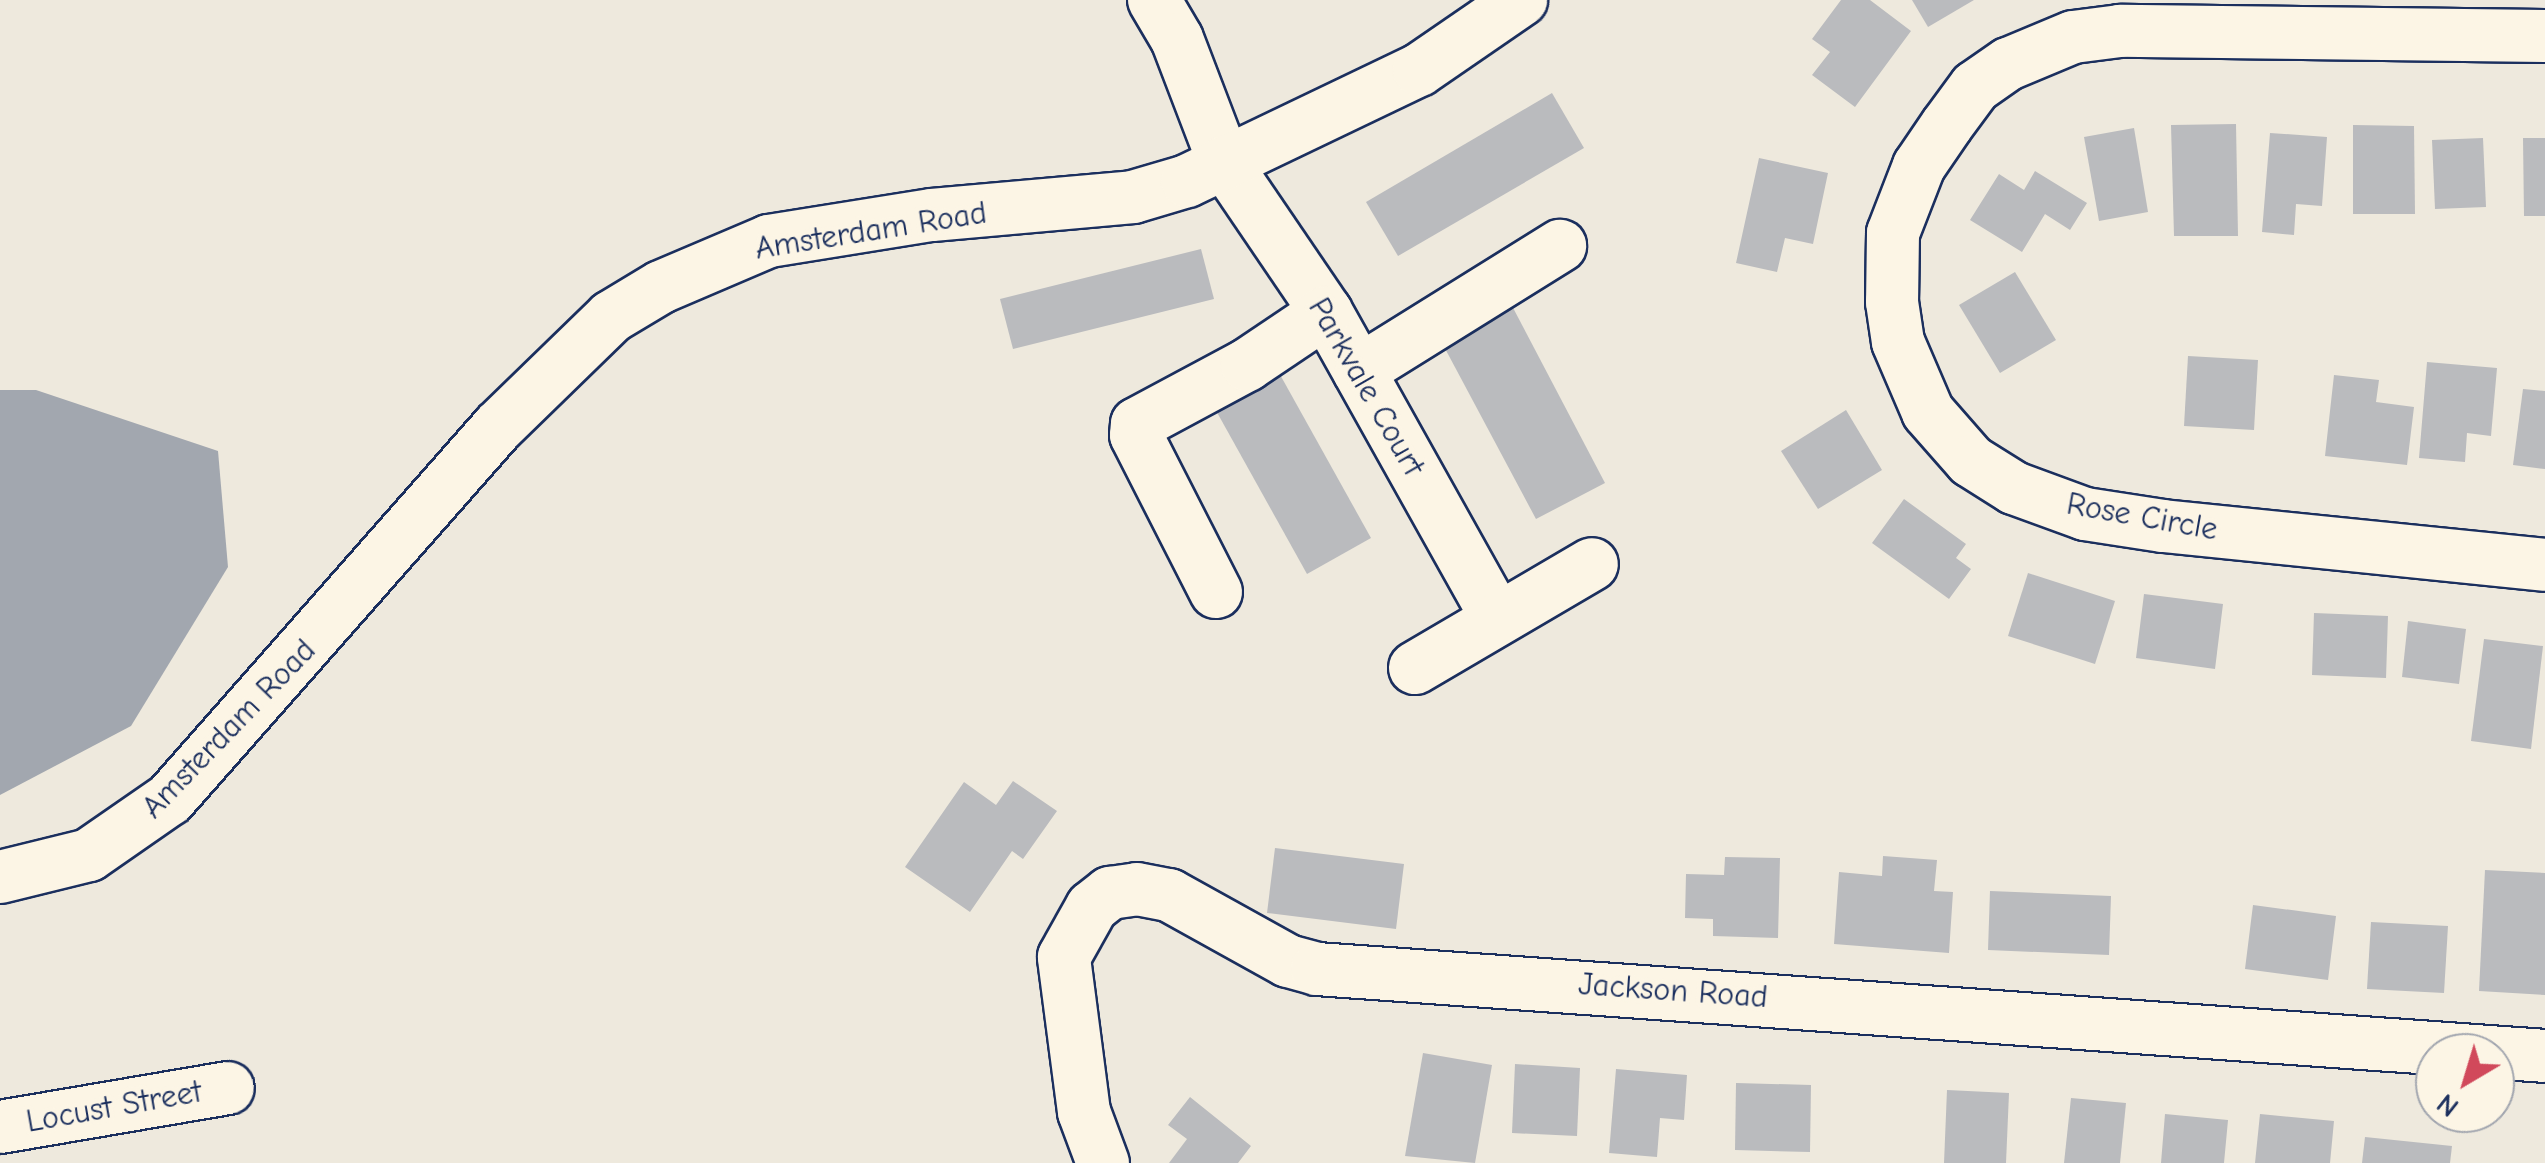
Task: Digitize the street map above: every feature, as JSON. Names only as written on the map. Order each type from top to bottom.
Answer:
[{"type":"street","name":"Parkvale Court","points":[[1154,0],[1177,40],[1224,162],[1326,312],[1497,618]]},
{"type":"street","name":"Amsterdam Road","points":[[0,877],[89,855],[170,799],[523,400],[612,316],[660,287],[768,241],[932,216],[1133,197],[1224,162],[1419,70],[1521,0]]},
{"type":"street","name":"Rose Circle","points":[[2545,36],[2120,31],[2073,37],[1992,76],[1946,125],[1919,166],[1894,233],[1892,302],[1898,342],[1940,430],[1972,461],[2014,488],[2085,514],[2163,526],[2545,565]]},
{"type":"street","points":[[1359,372],[1560,246]]},
{"type":"street","points":[[1216,592],[1136,435],[1137,424],[1247,365],[1326,312]]},
{"type":"street","points":[[1415,668],[1592,564]]},
{"type":"street","name":"Jackson Road","points":[[1103,1163],[1084,1112],[1064,957],[1092,908],[1110,893],[1136,889],[1169,895],[1288,961],[1317,968],[2545,1056]]},
{"type":"street","name":"Locust Street","points":[[0,1126],[228,1088]]},
{"type":"shaded area","points":[[0,390],[36,390],[218,451],[228,567],[131,726],[0,795]]},
{"type":"building","points":[[1841,0],[1870,0],[1911,31],[1855,107],[1812,75],[1830,52],[1812,39]]},
{"type":"building","points":[[1912,0],[1974,0],[1928,27]]},
{"type":"building","points":[[1552,93],[1584,148],[1398,256],[1366,202]]},
{"type":"building","points":[[2236,124],[2238,236],[2174,236],[2171,125]]},
{"type":"building","points":[[2353,125],[2414,126],[2415,214],[2353,214]]},
{"type":"building","points":[[2134,128],[2148,212],[2099,221],[2084,137]]},
{"type":"building","points":[[2270,133],[2327,137],[2322,206],[2296,204],[2294,235],[2262,232]]},
{"type":"building","points":[[2483,138],[2486,207],[2435,209],[2432,140]]},
{"type":"building","points":[[2523,138],[2545,138],[2545,216],[2524,216]]},
{"type":"building","points":[[1759,158],[1828,173],[1813,244],[1785,238],[1777,272],[1736,263]]},
{"type":"building","points":[[2035,171],[2087,203],[2070,230],[2045,214],[2022,252],[1970,220],[1999,174],[2024,190]]},
{"type":"building","points":[[1201,249],[1214,299],[1013,349],[1000,299]]},
{"type":"building","points":[[2015,272],[2056,340],[2000,373],[1959,305]]},
{"type":"building","points":[[1511,304],[1605,483],[1536,519],[1441,341]]},
{"type":"building","points":[[2188,356],[2258,360],[2254,430],[2184,426]]},
{"type":"building","points":[[2427,362],[2497,368],[2491,436],[2467,433],[2465,462],[2419,458]]},
{"type":"building","points":[[1278,371],[1371,538],[1307,574],[1214,407]]},
{"type":"building","points":[[2334,375],[2379,380],[2376,402],[2414,407],[2407,465],[2325,456]]},
{"type":"building","points":[[2523,389],[2545,391],[2545,469],[2513,465]]},
{"type":"building","points":[[1846,410],[1882,470],[1818,509],[1781,451]]},
{"type":"building","points":[[1904,499],[1966,544],[1956,558],[1971,569],[1949,599],[1872,543]]},
{"type":"building","points":[[2028,573],[2115,601],[2095,664],[2008,636]]},
{"type":"building","points":[[2144,594],[2223,604],[2215,669],[2136,658]]},
{"type":"building","points":[[2314,613],[2388,616],[2386,678],[2312,675]]},
{"type":"building","points":[[2408,621],[2466,629],[2459,684],[2402,677]]},
{"type":"building","points":[[2484,639],[2543,646],[2531,749],[2471,741]]},
{"type":"building","points":[[1013,781],[1057,811],[1023,859],[1012,851],[970,912],[905,867],[964,782],[996,805]]},
{"type":"building","points":[[1275,848],[1404,864],[1396,929],[1267,913]]},
{"type":"building","points":[[1883,856],[1937,860],[1934,891],[1953,892],[1949,953],[1834,944],[1839,872],[1882,876]]},
{"type":"building","points":[[1725,857],[1780,858],[1778,938],[1713,936],[1713,919],[1685,918],[1686,874],[1724,875]]},
{"type":"building","points":[[2485,870],[2545,873],[2545,995],[2479,991]]},
{"type":"building","points":[[1990,891],[2111,896],[2109,955],[1988,950]]},
{"type":"building","points":[[2253,905],[2336,916],[2328,980],[2245,969]]},
{"type":"building","points":[[2371,922],[2448,926],[2444,993],[2367,989]]},
{"type":"building","points":[[1423,1053],[1492,1065],[1475,1163],[1405,1156]]},
{"type":"building","points":[[1515,1064],[1580,1068],[1577,1136],[1512,1133]]},
{"type":"building","points":[[1616,1069],[1687,1075],[1684,1120],[1660,1118],[1657,1157],[1609,1153]]},
{"type":"building","points":[[1736,1083],[1811,1085],[1810,1152],[1735,1150]]},
{"type":"building","points":[[1947,1090],[2009,1093],[2006,1163],[1944,1163]]},
{"type":"building","points":[[1190,1097],[1251,1146],[1238,1163],[1169,1163],[1187,1139],[1168,1125]]},
{"type":"building","points":[[2071,1098],[2126,1103],[2120,1163],[2064,1163]]},
{"type":"building","points":[[2165,1114],[2228,1120],[2224,1163],[2161,1163]]},
{"type":"building","points":[[2260,1114],[2334,1121],[2330,1163],[2255,1163]]},
{"type":"building","points":[[2365,1137],[2452,1146],[2450,1163],[2362,1163]]}]
